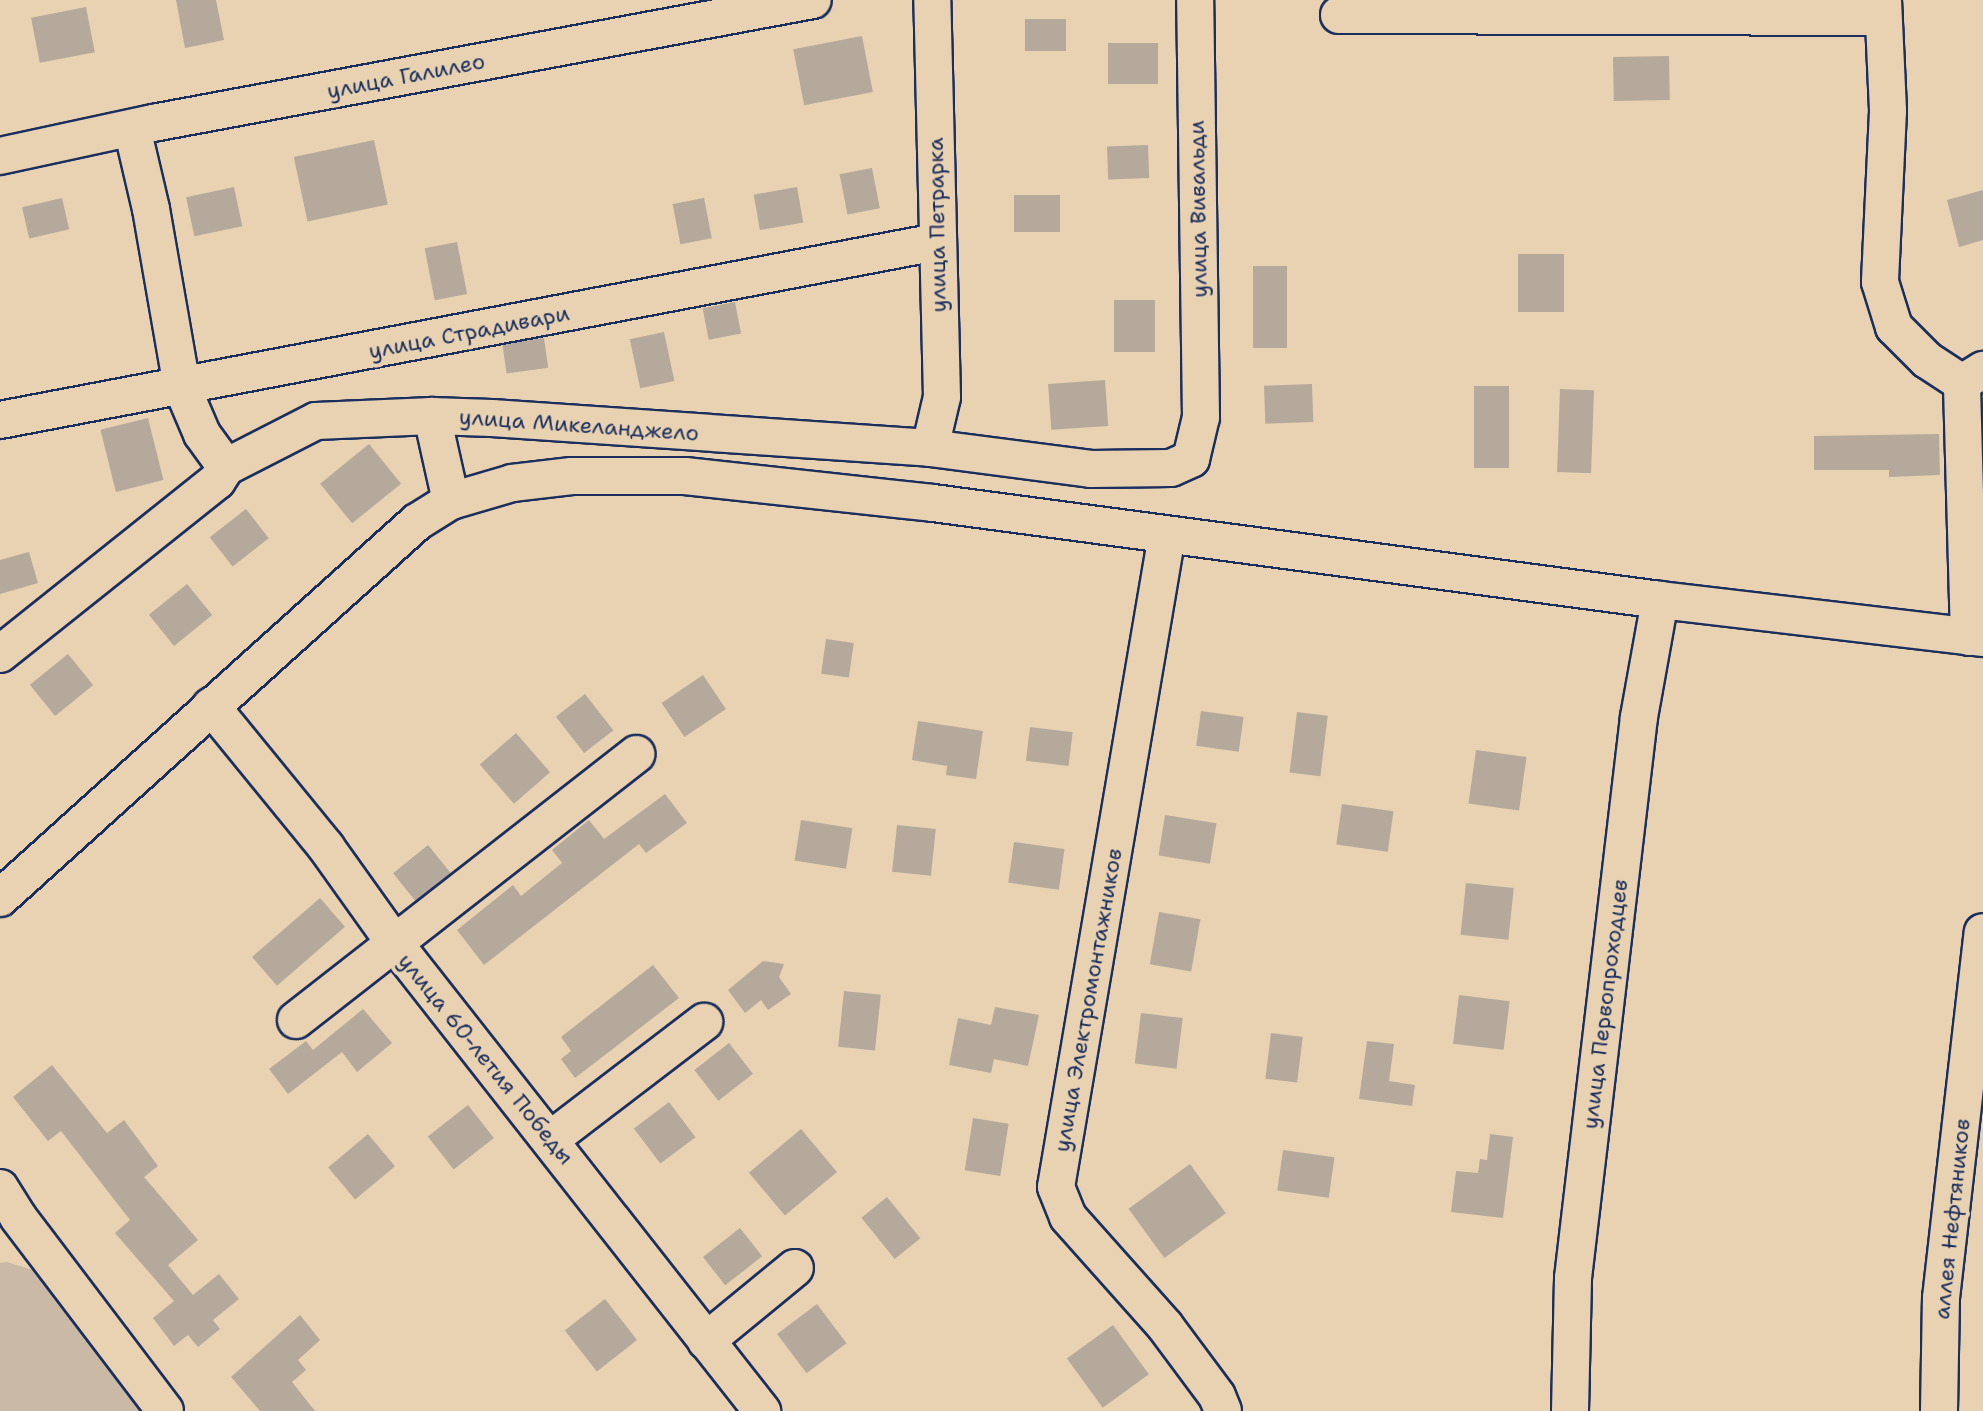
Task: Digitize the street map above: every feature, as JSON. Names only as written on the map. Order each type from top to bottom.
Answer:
[{"type":"street","name":"улица Галилео","points":[[0,156],[132,128],[813,0]]},
{"type":"street","name":"улица Петрарка","points":[[930,448],[942,397],[932,0]]},
{"type":"street","name":"улица Вивальди","points":[[1195,0],[1201,417]]},
{"type":"street","points":[[0,898],[417,522],[451,501],[512,483],[572,476],[685,476],[933,503],[1660,600],[1976,638],[1973,377],[1927,360],[1894,327],[1880,282],[1888,111],[1883,8],[1339,15]]},
{"type":"street","points":[[132,128],[151,209],[182,387],[202,434],[226,467]]},
{"type":"street","name":"улица Страдивари","points":[[0,420],[937,242]]},
{"type":"street","points":[[432,416],[451,501]]},
{"type":"street","name":"улица Микеланджело","points":[[0,654],[217,481],[226,467],[316,421],[432,416],[930,448],[1091,469],[1171,468],[1191,459],[1201,417]]},
{"type":"street","name":"улица Электромонтажников","points":[[1167,535],[1056,1187],[1068,1217],[1165,1326],[1217,1396],[1223,1411]]},
{"type":"street","name":"улица Первопроходцев","points":[[1570,1411],[1573,1278],[1639,717],[1660,600]]},
{"type":"street","name":"улица 60-летия Победы","points":[[211,706],[326,847],[396,945],[762,1411]]},
{"type":"street","points":[[296,1020],[637,754]]},
{"type":"street","name":"аллея Нефтяников","points":[[1939,1411],[1941,1298],[1983,932]]},
{"type":"street","points":[[551,1139],[704,1022]]},
{"type":"street","points":[[0,1188],[18,1217],[165,1411]]},
{"type":"street","points":[[706,1341],[795,1268]]},
{"type":"shaded area","points":[[7,1262],[33,1270],[151,1411],[0,1411],[0,1263]]},
{"type":"building","points":[[176,0],[216,0],[224,40],[185,48]]},
{"type":"building","points":[[86,7],[95,52],[40,63],[31,18]]},
{"type":"building","points":[[1025,19],[1066,19],[1066,51],[1025,51]]},
{"type":"building","points":[[862,36],[873,92],[804,105],[793,49]]},
{"type":"building","points":[[1108,43],[1158,43],[1158,84],[1108,84]]},
{"type":"building","points":[[1669,56],[1670,100],[1614,101],[1613,57]]},
{"type":"building","points":[[374,140],[388,205],[308,222],[294,157]]},
{"type":"building","points":[[1148,145],[1149,178],[1108,179],[1107,146]]},
{"type":"building","points":[[872,168],[880,208],[847,215],[840,174]]},
{"type":"building","points":[[234,187],[242,226],[194,236],[186,197]]},
{"type":"building","points":[[797,187],[803,222],[760,230],[754,195]]},
{"type":"building","points":[[1983,190],[1983,240],[1959,247],[1947,200]]},
{"type":"building","points":[[1014,195],[1060,195],[1060,232],[1014,232]]},
{"type":"building","points":[[62,198],[69,229],[29,238],[22,207]]},
{"type":"building","points":[[704,198],[712,238],[680,244],[673,204]]},
{"type":"building","points":[[457,242],[467,294],[435,300],[425,248]]},
{"type":"building","points":[[1518,254],[1564,254],[1564,312],[1518,312]]},
{"type":"building","points":[[1253,266],[1287,266],[1287,348],[1253,348]]},
{"type":"building","points":[[1114,300],[1155,300],[1155,352],[1114,352]]},
{"type":"building","points":[[735,302],[741,333],[709,340],[703,308]]},
{"type":"building","points":[[664,332],[674,381],[640,388],[630,339]]},
{"type":"building","points":[[544,338],[548,368],[507,374],[502,344]]},
{"type":"building","points":[[1105,380],[1108,426],[1051,430],[1048,384]]},
{"type":"building","points":[[1312,384],[1313,422],[1265,424],[1264,386]]},
{"type":"building","points":[[1474,386],[1509,386],[1509,468],[1474,468]]},
{"type":"building","points":[[1560,389],[1594,390],[1591,473],[1557,472]]},
{"type":"building","points":[[148,418],[163,480],[116,492],[100,430]]},
{"type":"building","points":[[1939,434],[1940,475],[1889,477],[1889,470],[1814,470],[1814,436]]},
{"type":"building","points":[[369,444],[401,484],[352,523],[320,484]]},
{"type":"building","points":[[246,509],[269,538],[233,566],[210,537]]},
{"type":"building","points":[[29,552],[38,583],[0,594],[0,560]]},
{"type":"building","points":[[187,584],[212,615],[174,646],[149,615]]},
{"type":"building","points":[[826,639],[854,643],[849,678],[821,674]]},
{"type":"building","points":[[68,654],[93,685],[55,716],[30,685]]},
{"type":"building","points":[[703,675],[726,709],[684,737],[662,703]]},
{"type":"building","points":[[585,694],[613,730],[584,753],[556,717]]},
{"type":"building","points":[[1201,711],[1244,717],[1239,752],[1196,746]]},
{"type":"building","points":[[1297,712],[1328,716],[1320,776],[1290,773]]},
{"type":"building","points":[[918,721],[983,731],[976,779],[946,775],[947,766],[912,760]]},
{"type":"building","points":[[1030,727],[1073,732],[1069,766],[1026,761]]},
{"type":"building","points":[[516,733],[550,772],[514,804],[480,764]]},
{"type":"building","points":[[1476,750],[1527,757],[1519,811],[1468,803]]},
{"type":"building","points":[[665,794],[687,823],[646,853],[639,844],[484,965],[457,930],[513,885],[521,896],[562,863],[552,850],[589,820],[604,839]]},
{"type":"building","points":[[1342,804],[1393,811],[1388,852],[1336,845]]},
{"type":"building","points":[[1165,815],[1216,823],[1210,864],[1159,855]]},
{"type":"building","points":[[801,820],[852,828],[846,869],[795,860]]},
{"type":"building","points":[[897,825],[936,829],[931,876],[892,872]]},
{"type":"building","points":[[1014,842],[1065,849],[1059,890],[1008,883]]},
{"type":"building","points":[[428,845],[451,873],[416,901],[393,873]]},
{"type":"building","points":[[1466,883],[1514,888],[1508,940],[1461,935]]},
{"type":"building","points":[[320,898],[345,927],[277,986],[252,957]]},
{"type":"building","points":[[1159,912],[1200,919],[1191,971],[1150,964]]},
{"type":"building","points":[[763,961],[784,964],[779,977],[791,994],[768,1010],[761,1000],[745,1013],[728,990]]},
{"type":"building","points":[[653,965],[679,998],[575,1078],[561,1059],[571,1051],[561,1037]]},
{"type":"building","points":[[844,991],[881,995],[875,1051],[838,1047]]},
{"type":"building","points":[[1459,995],[1510,1001],[1504,1050],[1453,1044]]},
{"type":"building","points":[[995,1007],[1039,1015],[1028,1066],[994,1059],[991,1073],[949,1065],[958,1018],[991,1025]]},
{"type":"building","points":[[363,1009],[392,1043],[357,1072],[342,1052],[288,1094],[269,1069],[306,1041],[313,1050]]},
{"type":"building","points":[[1141,1013],[1183,1018],[1176,1069],[1135,1064]]},
{"type":"building","points":[[1271,1033],[1303,1037],[1297,1083],[1265,1079]]},
{"type":"building","points":[[1367,1041],[1394,1044],[1389,1081],[1415,1085],[1412,1106],[1359,1099]]},
{"type":"building","points":[[729,1043],[753,1074],[718,1101],[694,1070]]},
{"type":"building","points":[[52,1065],[107,1133],[124,1120],[158,1166],[144,1177],[198,1240],[168,1265],[193,1295],[219,1274],[239,1299],[213,1320],[220,1329],[198,1347],[188,1335],[174,1346],[153,1318],[174,1301],[115,1233],[130,1220],[61,1131],[48,1141],[13,1097]]},
{"type":"building","points":[[669,1102],[695,1137],[660,1164],[634,1128]]},
{"type":"building","points":[[468,1105],[494,1138],[454,1169],[428,1136]]},
{"type":"building","points":[[973,1118],[1009,1124],[1000,1176],[965,1170]]},
{"type":"building","points":[[801,1129],[837,1172],[785,1216],[749,1173]]},
{"type":"building","points":[[368,1134],[395,1166],[355,1200],[328,1167]]},
{"type":"building","points":[[1490,1134],[1513,1137],[1503,1218],[1451,1212],[1456,1171],[1478,1173],[1480,1159],[1487,1160]]},
{"type":"building","points":[[1283,1150],[1334,1157],[1329,1198],[1277,1191]]},
{"type":"building","points":[[1190,1164],[1226,1213],[1164,1258],[1129,1209]]},
{"type":"building","points":[[887,1197],[920,1238],[895,1259],[861,1218]]},
{"type":"building","points":[[740,1228],[762,1256],[725,1285],[703,1257]]},
{"type":"building","points":[[605,1299],[637,1340],[597,1371],[565,1330]]},
{"type":"building","points":[[817,1304],[846,1343],[807,1373],[777,1334]]},
{"type":"building","points":[[300,1315],[320,1340],[298,1360],[306,1370],[292,1382],[315,1411],[260,1411],[231,1377]]},
{"type":"building","points":[[1113,1325],[1149,1374],[1103,1408],[1067,1359]]}]
